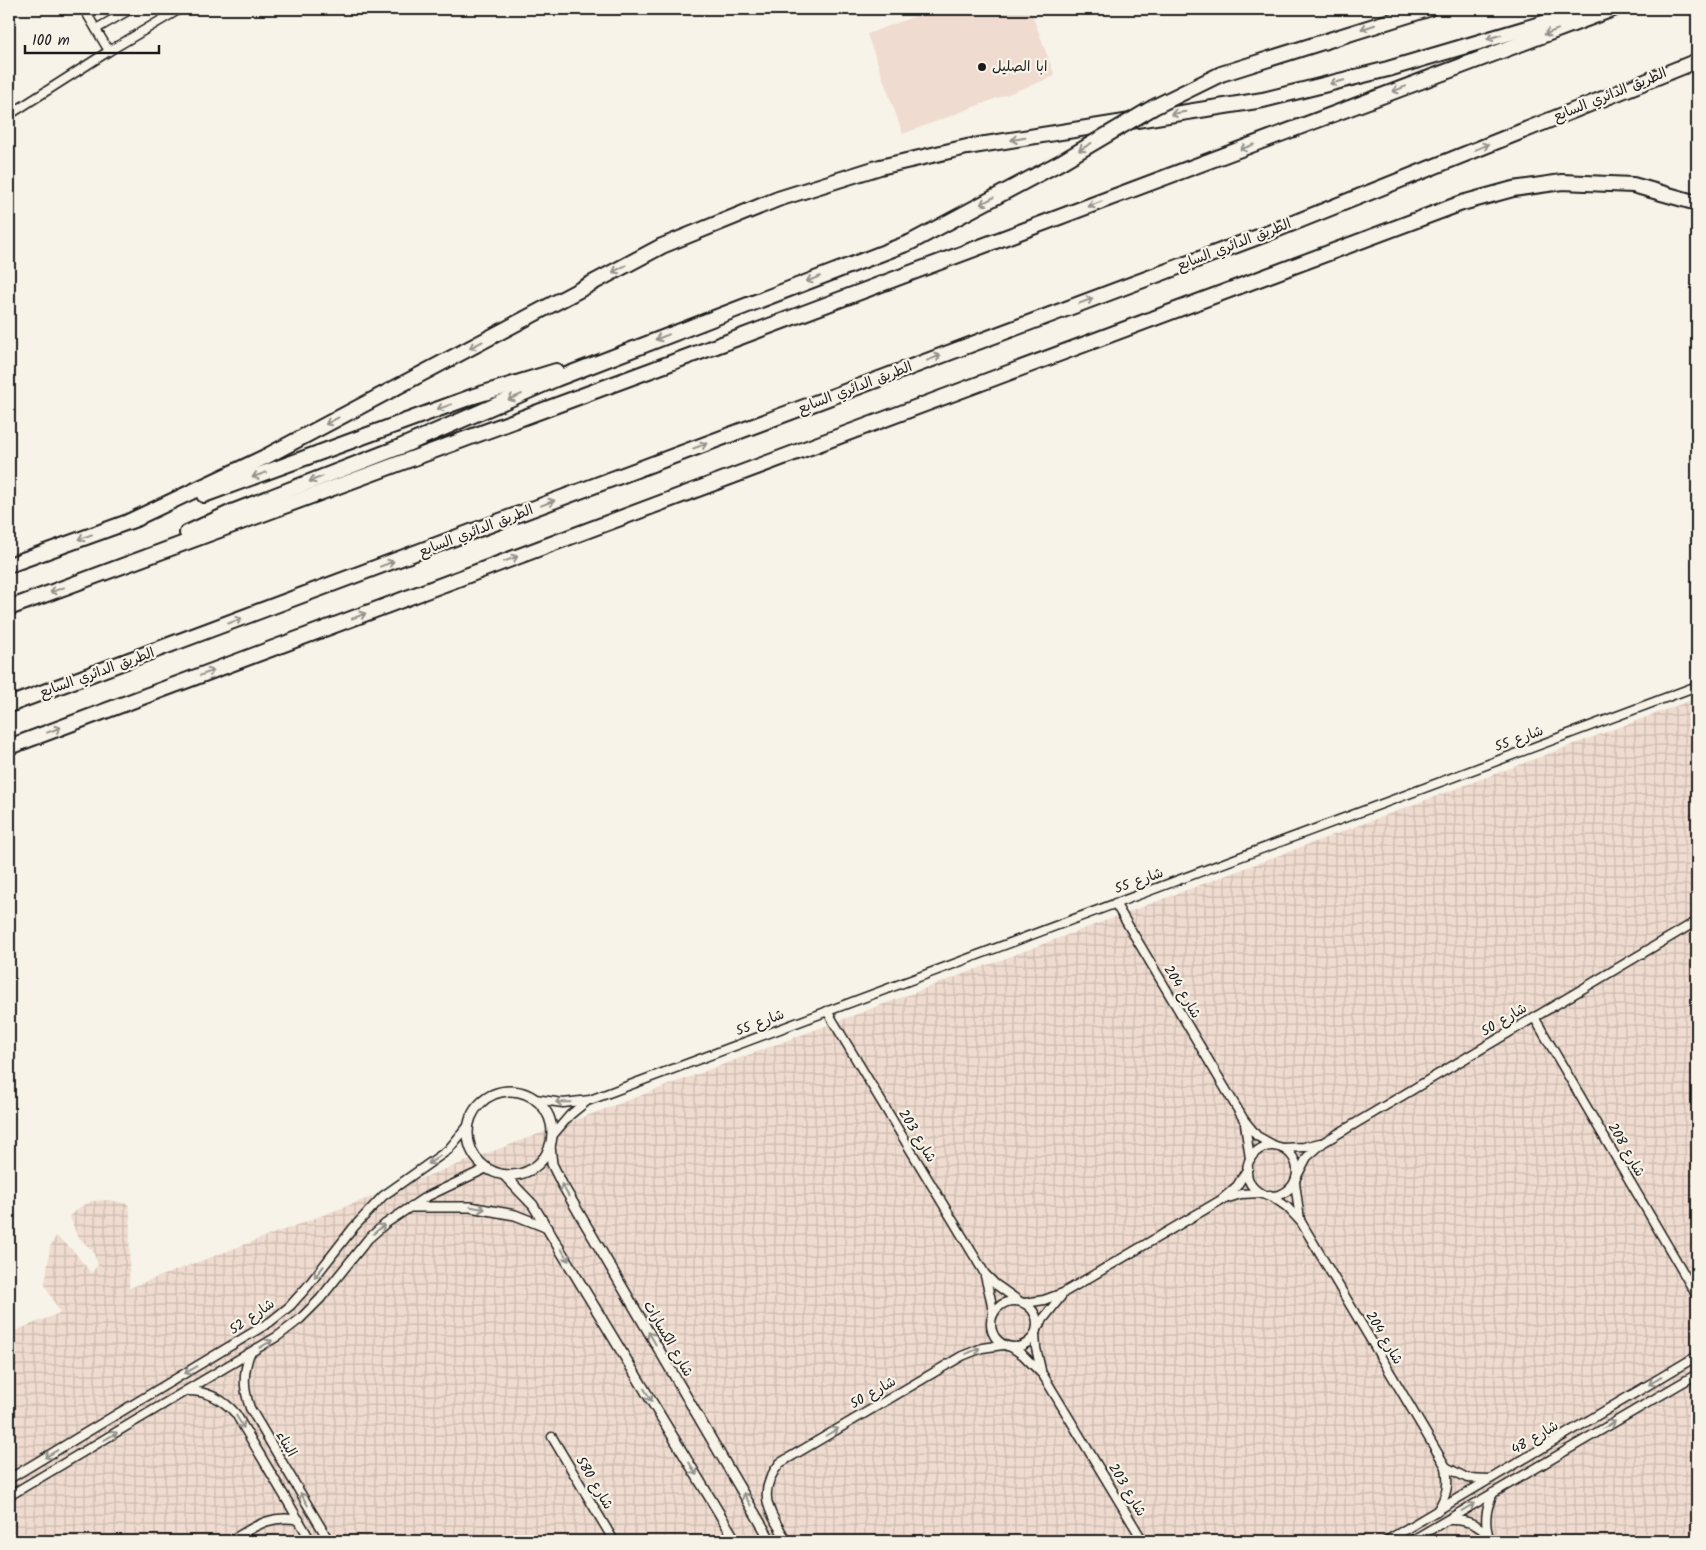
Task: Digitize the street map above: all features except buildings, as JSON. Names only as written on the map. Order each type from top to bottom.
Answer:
[{"type":"highway","points":[[130,520],[265,457],[662,246],[778,199],[880,167],[967,147],[1263,100],[1388,69],[1591,9]]},
{"type":"highway","points":[[9,608],[708,349],[1614,9]]},
{"type":"highway","points":[[120,567],[232,512],[400,447],[556,379],[641,345],[911,242],[1061,162],[1154,107],[1221,74],[1422,10]]},
{"type":"highway","name":"الطريق الدائري السابع","points":[[9,705],[1266,234],[1697,60]]},
{"type":"highway","points":[[9,747],[1462,203],[1513,189],[1562,182],[1633,186],[1697,203]]},
{"type":"highway","points":[[9,565],[130,520],[275,470],[474,396],[641,345]]},
{"type":"street","points":[[84,9],[109,51]]},
{"type":"street","points":[[96,29],[131,9]]},
{"type":"street","points":[[9,115],[109,51],[180,9]]},
{"type":"street","name":"شارع 55","points":[[535,1099],[563,1103],[590,1100],[1115,903],[1696,689]]},
{"type":"street","name":"شارع 204","points":[[1115,903],[1244,1120],[1257,1136],[1279,1147]]},
{"type":"street","name":"شارع 50","points":[[1296,1179],[1307,1157],[1324,1142],[1697,921]]},
{"type":"street","name":"شارع 203","points":[[827,1011],[985,1274],[995,1284],[1022,1302]]},
{"type":"street","name":"شارع 208","points":[[1534,1017],[1697,1296]]},
{"type":"street","points":[[535,1099],[520,1092],[503,1092],[487,1098],[475,1110],[468,1126],[469,1145],[479,1162],[487,1168],[504,1175],[533,1205],[736,1541]]},
{"type":"street","name":"شارع الكسارات","points":[[504,1175],[516,1175],[527,1172],[537,1166],[545,1157],[550,1146],[552,1136],[551,1122],[545,1109],[535,1099]]},
{"type":"street","name":"شارع 55","points":[[552,1136],[570,1115],[590,1100]]},
{"type":"street","name":"شارع 204","points":[[1244,1120],[1250,1159]]},
{"type":"street","name":"شارع 52","points":[[9,1479],[270,1322],[290,1306],[354,1227],[383,1196],[448,1150],[468,1126]]},
{"type":"street","name":"شارع 50","points":[[1279,1147],[1304,1147],[1324,1142]]},
{"type":"street","name":"شارع الكسارات","points":[[550,1146],[552,1164],[562,1184],[771,1541]]},
{"type":"street","points":[[1063,1293],[1025,1344],[1007,1346],[998,1341],[992,1331],[991,1320],[1001,1304],[1013,1300],[1022,1302],[1044,1300],[1063,1293],[1221,1200],[1237,1186],[1248,1168],[1250,1159],[1261,1149],[1279,1147],[1290,1153],[1295,1160],[1297,1168],[1296,1179],[1288,1190],[1270,1196],[1261,1193],[1240,1194],[1221,1200]]},
{"type":"street","name":"شارع 52","points":[[9,1496],[278,1336],[300,1319],[320,1299],[368,1239],[400,1213],[424,1198],[487,1168]]},
{"type":"street","points":[[1248,1168],[1250,1182],[1261,1193]]},
{"type":"street","name":"شارع 204","points":[[1296,1179],[1296,1202],[1301,1222]]},
{"type":"street","name":"شارع 204","points":[[1270,1196],[1287,1207],[1301,1222],[1446,1467],[1448,1490],[1444,1501],[1437,1510]]},
{"type":"street","points":[[412,1207],[470,1207],[515,1215],[548,1228]]},
{"type":"street","name":"شارع 203","points":[[985,1274],[992,1300],[993,1314]]},
{"type":"street","points":[[1022,1302],[1035,1313],[1036,1331]]},
{"type":"street","name":"شارع 203","points":[[1036,1331],[1037,1355],[1043,1375]]},
{"type":"street","name":"شارع 203","points":[[1007,1346],[1028,1360],[1043,1375],[1144,1541]]},
{"type":"street","name":"شارع 50","points":[[787,1541],[768,1507],[766,1495],[768,1483],[776,1468],[790,1456],[962,1356],[982,1348],[1007,1346]]},
{"type":"street","name":"البناء","points":[[250,1353],[245,1366],[243,1380],[250,1408],[329,1541]]},
{"type":"street","name":"شارع 48","points":[[1386,1541],[1697,1356]]},
{"type":"street","name":"شارع 48","points":[[1411,1541],[1697,1374]]},
{"type":"street","name":"البناء","points":[[186,1391],[209,1394],[228,1405],[236,1414],[311,1541]]},
{"type":"street","name":"شارع 580","points":[[552,1437],[614,1541]]},
{"type":"street","points":[[1446,1467],[1456,1474],[1467,1478],[1478,1480],[1490,1479]]},
{"type":"street","points":[[1490,1539],[1486,1528],[1486,1511],[1493,1493]]},
{"type":"street","points":[[230,1541],[262,1522],[271,1519],[290,1518],[299,1520]]},
{"type":"street","points":[[1446,1520],[1466,1521],[1475,1524],[1490,1539]]},
{"type":"shaded area","points":[[935,9],[1030,9],[1055,76],[903,134],[867,34]]},
{"type":"shaded area","points":[[1697,698],[1697,1541],[9,1541],[9,1333],[60,1313],[45,1285],[50,1247],[56,1236],[72,1249],[91,1273],[98,1265],[93,1251],[77,1236],[70,1216],[80,1207],[92,1201],[109,1200],[128,1204],[130,1212],[129,1288]]},
{"type":"place","name":"ابا الصليل","points":[[982,67]]}]
